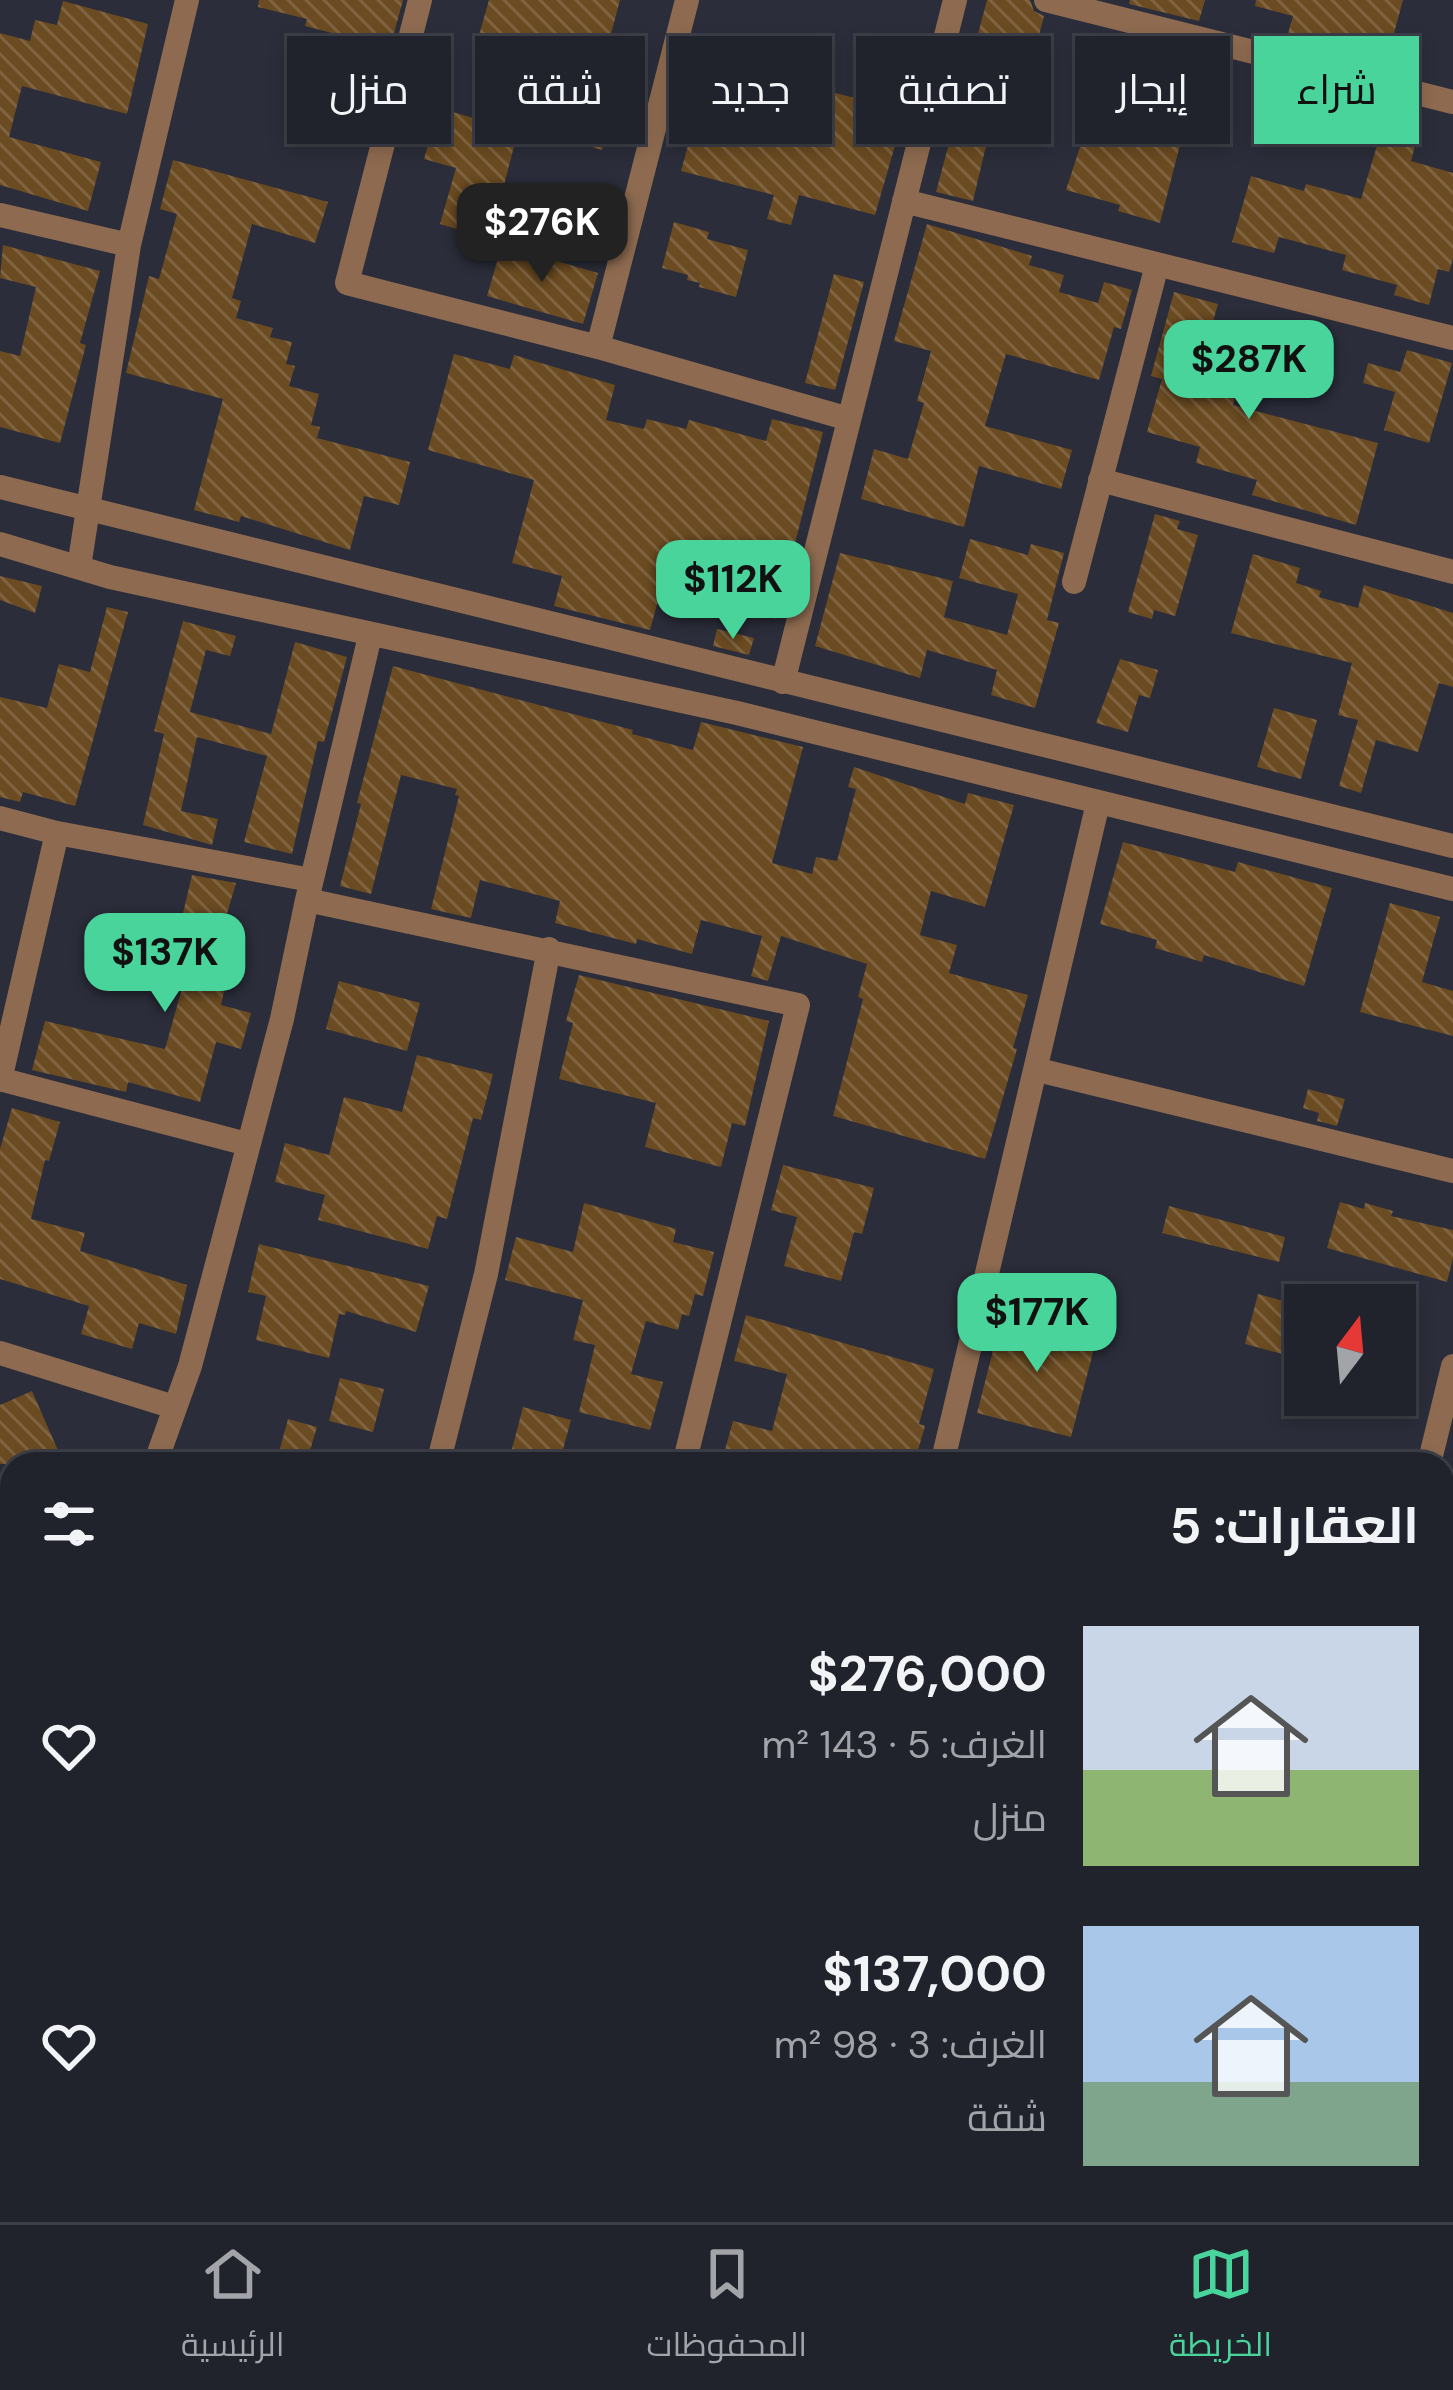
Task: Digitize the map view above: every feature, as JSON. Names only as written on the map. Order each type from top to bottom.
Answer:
[{"type":"street","points":[[79,567],[129,245],[187,0]]},
{"type":"street","points":[[420,0],[346,284],[598,347],[849,419]]},
{"type":"street","points":[[598,347],[687,0]]},
{"type":"street","points":[[803,730],[795,685],[849,419],[955,0]]},
{"type":"street","points":[[1046,0],[1453,102]]},
{"type":"street","points":[[904,201],[1453,338]]},
{"type":"street","points":[[0,215],[129,245]]},
{"type":"street","points":[[1074,582],[1157,265]]},
{"type":"street","points":[[1100,480],[1453,572]]},
{"type":"street","points":[[0,488],[1453,846]]},
{"type":"street","points":[[0,544],[370,636],[803,730],[1453,889]]},
{"type":"street","points":[[158,1452],[190,1366],[282,1019],[370,636]]},
{"type":"street","points":[[945,1452],[1098,803]]},
{"type":"street","points":[[0,818],[309,890],[337,909],[549,949],[798,1005],[687,1452]]},
{"type":"street","points":[[57,833],[0,1079],[248,1144]]},
{"type":"street","points":[[441,1452],[486,1274],[549,949]]},
{"type":"street","points":[[1038,1070],[1453,1171]]},
{"type":"street","points":[[0,1353],[174,1407]]},
{"type":"street","points":[[1432,1452],[1453,1366]]},
{"type":"building","points":[[259,0],[403,0],[393,36],[344,36],[305,26],[307,19],[258,7]]},
{"type":"building","points":[[489,0],[620,0],[611,34],[618,36],[479,36]]},
{"type":"building","points":[[987,0],[1030,0],[1034,11],[1044,16],[1039,36],[977,36]]},
{"type":"building","points":[[1130,0],[1205,0],[1199,21],[1129,4]]},
{"type":"building","points":[[1256,0],[1403,0],[1393,36],[1287,36],[1293,16],[1255,6]]},
{"type":"building","points":[[63,1],[148,24],[127,114],[22,86],[9,137],[101,162],[88,211],[0,185],[0,33],[30,41],[35,20],[57,25]]},
{"type":"building","points":[[832,92],[856,98],[856,144],[895,144],[875,215],[799,195],[791,225],[767,219],[774,195],[681,171],[688,144],[832,144]]},
{"type":"building","points":[[451,111],[475,118],[475,144],[515,144],[490,239],[440,224],[456,168],[424,159],[428,144],[451,144]]},
{"type":"building","points":[[949,144],[986,144],[973,201],[936,192]]},
{"type":"building","points":[[1081,144],[1180,144],[1160,223],[1118,211],[1120,205],[1066,190]]},
{"type":"building","points":[[1377,144],[1415,144],[1411,161],[1453,173],[1453,259],[1449,272],[1438,269],[1429,305],[1394,295],[1397,285],[1342,270],[1346,255],[1279,237],[1274,253],[1232,242],[1251,176],[1304,191],[1306,184],[1361,199]]},
{"type":"building","points":[[173,160],[328,202],[315,243],[252,224],[232,298],[241,301],[236,318],[273,328],[270,337],[292,342],[286,364],[295,366],[289,386],[319,394],[311,425],[320,427],[317,438],[410,462],[399,505],[364,496],[350,550],[241,516],[239,522],[194,510],[223,399],[126,373],[149,276],[159,279],[177,214],[160,209]]},
{"type":"building","points":[[674,222],[709,232],[707,239],[748,250],[736,297],[699,287],[700,283],[687,280],[688,275],[662,268]]},
{"type":"building","points":[[927,224],[1032,256],[1029,265],[1064,275],[1059,292],[1098,303],[1104,282],[1132,290],[1121,329],[1114,327],[1099,380],[1006,354],[985,426],[1072,450],[1061,489],[979,466],[964,527],[861,499],[874,449],[908,459],[924,403],[917,401],[931,351],[894,341]]},
{"type":"building","points":[[3,245],[100,271],[60,443],[0,427],[0,351],[20,356],[36,287],[0,278]]},
{"type":"building","points":[[502,245],[598,273],[583,324],[487,296]]},
{"type":"building","points":[[834,274],[864,282],[835,390],[805,383]]},
{"type":"building","points":[[1174,292],[1218,304],[1212,325],[1252,340],[1233,405],[1378,443],[1356,525],[1252,495],[1257,480],[1196,463],[1200,447],[1147,432],[1162,379],[1151,376]]},
{"type":"building","points":[[1407,350],[1452,363],[1429,443],[1384,430],[1395,392],[1363,383],[1368,363],[1400,372]]},
{"type":"building","points":[[454,354],[510,369],[514,355],[615,385],[606,420],[644,429],[647,419],[686,429],[689,420],[766,441],[772,419],[823,432],[776,619],[758,613],[761,599],[708,584],[703,600],[661,590],[650,630],[554,606],[562,576],[512,563],[534,480],[428,450]]},
{"type":"building","points":[[1155,514],[1180,521],[1177,529],[1198,535],[1175,616],[1154,610],[1152,619],[1128,612]]},
{"type":"building","points":[[970,539],[1028,555],[1031,544],[1064,553],[1047,620],[1059,623],[1035,708],[991,695],[997,670],[927,650],[920,678],[815,646],[840,553],[953,581],[944,617],[1007,635],[1018,594],[959,578]]},
{"type":"building","points":[[1253,554],[1300,568],[1296,583],[1321,591],[1319,597],[1358,608],[1364,585],[1453,613],[1453,687],[1439,683],[1418,752],[1376,740],[1361,793],[1339,786],[1358,720],[1338,715],[1352,663],[1231,633]]},
{"type":"building","points":[[0,576],[42,586],[35,613],[0,600]]},
{"type":"building","points":[[107,607],[128,612],[75,806],[23,792],[20,802],[0,797],[0,697],[47,708],[59,664],[90,672]]},
{"type":"building","points":[[183,621],[236,636],[230,656],[206,650],[190,712],[271,734],[295,642],[347,657],[324,742],[318,741],[292,854],[244,842],[267,756],[197,737],[181,811],[218,819],[212,845],[143,825],[164,734],[154,731]]},
{"type":"building","points":[[717,629],[754,638],[749,655],[713,646]]},
{"type":"building","points":[[1120,659],[1158,670],[1150,698],[1139,695],[1128,732],[1096,723]]},
{"type":"building","points":[[393,666],[693,750],[701,722],[803,747],[772,863],[812,874],[816,857],[837,861],[856,789],[848,787],[854,767],[965,804],[968,793],[1014,805],[985,907],[931,891],[920,935],[957,945],[949,973],[1028,995],[985,1159],[833,1116],[863,999],[858,997],[867,964],[781,936],[768,981],[751,976],[762,936],[701,920],[692,954],[637,939],[636,944],[555,923],[560,901],[480,880],[471,918],[431,909],[457,789],[401,775],[371,894],[340,886]]},
{"type":"building","points":[[1274,708],[1317,720],[1301,779],[1257,767]]},
{"type":"building","points":[[1123,842],[1235,872],[1238,862],[1332,888],[1304,986],[1204,955],[1202,962],[1155,948],[1157,940],[1100,924]]},
{"type":"building","points":[[192,875],[236,883],[218,944],[234,948],[221,1005],[251,1013],[241,1049],[216,1042],[200,1102],[128,1082],[126,1092],[32,1070],[45,1021],[165,1049],[184,981],[168,977]]},
{"type":"building","points":[[1390,903],[1440,917],[1422,982],[1453,991],[1453,1036],[1360,1012]]},
{"type":"building","points":[[579,975],[769,1021],[745,1126],[732,1123],[721,1167],[645,1147],[656,1103],[559,1079],[573,1023],[566,1021]]},
{"type":"building","points":[[339,981],[420,1003],[407,1051],[326,1029]]},
{"type":"building","points":[[417,1055],[493,1074],[481,1120],[473,1118],[447,1219],[437,1216],[428,1249],[318,1220],[325,1195],[275,1182],[285,1143],[329,1155],[344,1097],[402,1112]]},
{"type":"building","points":[[1308,1089],[1345,1099],[1337,1126],[1317,1121],[1319,1113],[1303,1108]]},
{"type":"building","points":[[12,1108],[60,1122],[31,1219],[85,1233],[80,1251],[187,1285],[176,1334],[139,1323],[132,1349],[81,1334],[89,1306],[0,1279],[0,1149]]},
{"type":"building","points":[[783,1165],[874,1188],[862,1234],[854,1232],[841,1281],[784,1266],[797,1217],[771,1210]]},
{"type":"building","points":[[1340,1202],[1364,1209],[1365,1203],[1393,1211],[1391,1216],[1453,1230],[1447,1282],[1327,1248]]},
{"type":"building","points":[[584,1203],[676,1229],[673,1242],[714,1252],[703,1296],[695,1294],[689,1316],[682,1314],[678,1330],[646,1321],[631,1374],[663,1382],[650,1430],[579,1412],[595,1345],[573,1340],[583,1300],[505,1280],[516,1237],[573,1252]]},
{"type":"building","points":[[1169,1206],[1285,1237],[1279,1262],[1162,1233]]},
{"type":"building","points":[[259,1244],[429,1286],[416,1332],[346,1311],[339,1314],[329,1358],[256,1340],[266,1296],[248,1292]]},
{"type":"building","points":[[1258,1294],[1284,1301],[1284,1354],[1245,1344]]},
{"type":"building","points":[[1003,1312],[1097,1337],[1071,1437],[977,1413]]},
{"type":"building","points":[[746,1315],[934,1369],[919,1424],[925,1426],[917,1452],[724,1452],[733,1421],[772,1431],[787,1374],[734,1361]]},
{"type":"building","points":[[340,1378],[384,1389],[373,1432],[329,1421]]},
{"type":"building","points":[[32,1391],[59,1452],[0,1452],[0,1405]]},
{"type":"building","points":[[523,1407],[571,1420],[562,1452],[511,1452]]},
{"type":"building","points":[[288,1419],[317,1427],[310,1452],[279,1452]]}]
